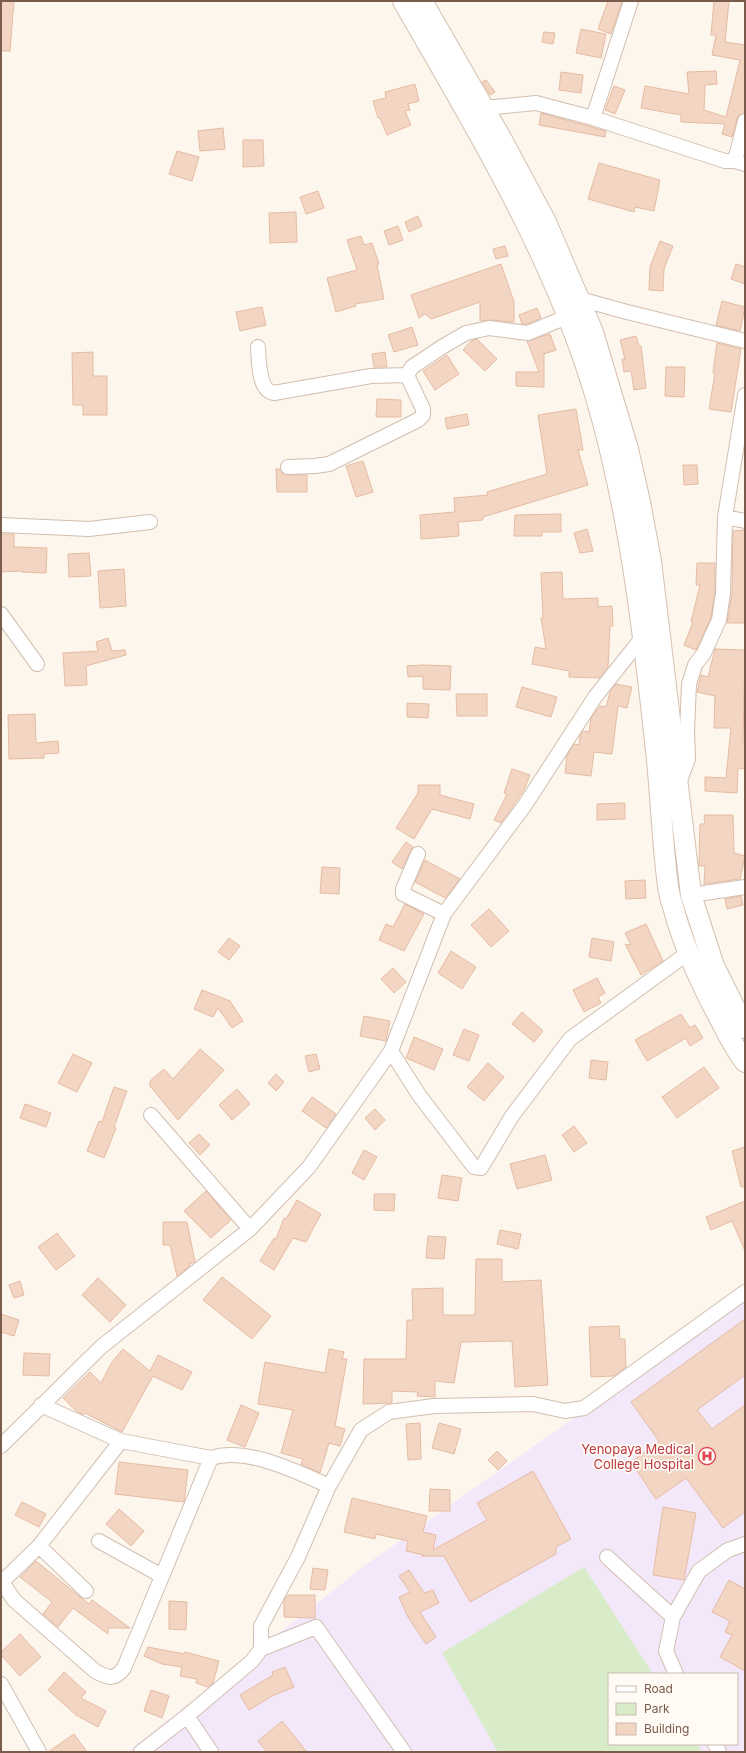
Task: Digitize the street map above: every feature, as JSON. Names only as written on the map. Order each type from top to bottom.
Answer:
[{"type":"main road","points":[[403,1],[538,245],[569,316],[580,348],[601,415],[620,495],[642,638],[656,751],[668,889],[688,953],[707,995],[745,1062]]},
{"type":"main road","points":[[422,1],[484,108],[546,222],[593,332],[614,400],[640,502],[651,561],[691,895],[714,966],[745,1028]]},
{"type":"street","points":[[593,118],[631,1]]},
{"type":"street","points":[[484,108],[536,104],[593,118],[724,161],[740,162],[745,121]]},
{"type":"street","points":[[580,299],[745,341]]},
{"type":"street","points":[[407,375],[412,367],[466,333],[489,328],[528,333],[569,316]]},
{"type":"street","points":[[258,347],[262,378],[265,389],[268,392],[274,393],[371,376],[407,375]]},
{"type":"street","points":[[288,467],[329,464],[418,420],[423,415],[423,409],[407,375]]},
{"type":"street","points":[[678,784],[688,759],[687,730],[689,684],[695,665],[704,653],[719,620],[723,593],[724,517],[745,395]]},
{"type":"street","points":[[724,517],[745,521]]},
{"type":"street","points":[[1,525],[89,529],[150,522]]},
{"type":"street","points":[[1,614],[37,664]]},
{"type":"street","points":[[1,1446],[101,1347],[250,1229],[310,1167],[391,1051],[444,914],[525,805],[595,697],[642,638]]},
{"type":"street","points":[[418,854],[403,888],[403,894],[444,914]]},
{"type":"street","points":[[691,895],[745,887]]},
{"type":"street","points":[[391,1051],[418,1095],[474,1167],[480,1168],[512,1116],[570,1039],[688,953]]},
{"type":"street","points":[[151,1115],[250,1229]]},
{"type":"street","points":[[261,1649],[261,1626],[298,1557],[329,1486],[362,1430],[389,1412],[434,1406],[533,1404],[565,1411],[584,1408],[745,1292]]},
{"type":"street","points":[[41,1405],[121,1441],[211,1458],[234,1455],[266,1461],[329,1486]]},
{"type":"street","points":[[121,1441],[39,1546],[5,1579],[4,1585],[7,1592],[14,1600],[95,1671],[111,1678],[118,1676],[124,1668],[211,1458]]},
{"type":"street","points":[[99,1541],[162,1576]]},
{"type":"street","points":[[676,1673],[666,1651],[674,1617],[699,1571],[728,1550],[745,1544]]},
{"type":"street","points":[[39,1546],[86,1591]]},
{"type":"street","points":[[607,1557],[674,1617]]},
{"type":"street","points":[[141,1752],[252,1662],[261,1649],[316,1627],[404,1752]]},
{"type":"street","points":[[1,1684],[39,1752]]},
{"type":"street","points":[[187,1716],[211,1752]]},
{"type":"shaded area","points":[[745,1297],[745,1752],[127,1752],[367,1564]]},
{"type":"green space","points":[[584,1567],[652,1673],[608,1673],[608,1745],[698,1745],[702,1752],[498,1752],[442,1653]]},
{"type":"building","points":[[1,1],[14,1],[10,51],[1,51]]},
{"type":"building","points":[[608,1],[622,1],[611,34],[598,29]]},
{"type":"building","points":[[714,1],[729,1],[725,42],[745,45],[745,113],[739,115],[732,137],[722,134],[725,124],[681,122],[681,115],[641,108],[645,86],[689,94],[687,72],[716,71],[717,84],[705,85],[704,110],[726,117],[740,60],[712,55],[716,35],[711,35]]},
{"type":"building","points":[[581,29],[606,34],[601,58],[576,53]]},
{"type":"building","points":[[544,32],[555,33],[553,44],[542,42]]},
{"type":"building","points":[[561,72],[583,75],[581,93],[559,90]]},
{"type":"building","points":[[486,80],[495,92],[490,95],[482,82]]},
{"type":"building","points":[[415,84],[419,101],[408,104],[410,110],[405,111],[411,125],[387,135],[380,118],[378,118],[373,101],[386,98],[385,92]]},
{"type":"building","points":[[614,86],[625,90],[615,114],[605,110]]},
{"type":"building","points":[[541,113],[606,131],[605,137],[539,125]]},
{"type":"building","points":[[223,128],[225,149],[200,151],[198,131]]},
{"type":"building","points":[[243,140],[263,140],[264,166],[243,167]]},
{"type":"building","points":[[177,151],[199,157],[192,181],[169,174]]},
{"type":"building","points":[[599,163],[660,180],[654,211],[635,207],[634,212],[588,199]]},
{"type":"building","points":[[318,191],[324,208],[306,214],[300,197]]},
{"type":"building","points":[[296,212],[297,242],[270,243],[269,213]]},
{"type":"building","points":[[418,216],[422,226],[409,232],[405,222]]},
{"type":"building","points":[[398,226],[403,240],[389,245],[384,231]]},
{"type":"building","points":[[361,236],[364,245],[372,243],[379,264],[377,265],[384,299],[355,304],[356,306],[336,312],[327,278],[357,270],[347,240]]},
{"type":"building","points":[[660,241],[673,246],[664,269],[663,291],[649,290],[650,267]]},
{"type":"building","points":[[505,246],[508,256],[496,259],[493,249]]},
{"type":"building","points":[[501,264],[514,302],[514,322],[490,320],[480,321],[480,302],[431,319],[425,314],[419,318],[411,295]]},
{"type":"building","points":[[736,264],[745,267],[745,284],[731,279]]},
{"type":"building","points":[[722,301],[745,307],[740,331],[716,325]]},
{"type":"building","points":[[262,307],[266,325],[240,331],[236,312]]},
{"type":"building","points":[[537,308],[541,318],[527,324],[522,324],[519,315]]},
{"type":"building","points":[[412,327],[418,345],[394,352],[388,335]]},
{"type":"building","points":[[550,334],[556,350],[544,354],[544,387],[516,386],[516,372],[539,372],[527,341]]},
{"type":"building","points":[[636,336],[639,346],[641,346],[646,388],[634,390],[631,371],[624,372],[622,359],[625,359],[620,340]]},
{"type":"building","points":[[477,339],[497,359],[485,371],[463,350],[471,341]]},
{"type":"building","points":[[717,343],[741,349],[731,412],[709,409],[715,373],[713,373]]},
{"type":"building","points":[[93,352],[93,376],[107,376],[107,415],[83,415],[83,405],[73,405],[72,353]]},
{"type":"building","points":[[385,352],[387,367],[374,367],[372,354]]},
{"type":"building","points":[[447,355],[459,374],[435,390],[423,371]]},
{"type":"building","points":[[666,367],[685,367],[684,397],[665,396]]},
{"type":"building","points":[[377,399],[401,400],[401,417],[376,417]]},
{"type":"building","points":[[576,409],[583,450],[578,450],[588,485],[483,517],[483,520],[458,522],[459,536],[421,539],[420,515],[455,512],[454,498],[488,495],[487,492],[547,474],[538,415]]},
{"type":"building","points":[[467,414],[469,425],[447,429],[445,418]]},
{"type":"building","points":[[363,461],[373,492],[356,497],[346,466]]},
{"type":"building","points":[[683,465],[697,465],[698,484],[684,485]]},
{"type":"building","points":[[276,469],[280,469],[284,474],[288,475],[307,475],[307,492],[277,492]]},
{"type":"building","points":[[561,514],[561,532],[542,532],[542,536],[514,536],[515,515]]},
{"type":"building","points":[[587,529],[593,551],[580,553],[574,533]]},
{"type":"building","points":[[745,530],[745,623],[727,623],[732,593],[733,531]]},
{"type":"building","points":[[1,534],[14,534],[14,547],[47,548],[46,573],[22,571],[1,572]]},
{"type":"building","points":[[89,553],[91,576],[69,577],[68,554]]},
{"type":"building","points":[[697,563],[715,563],[715,592],[711,618],[696,650],[684,645],[693,622],[691,622],[700,585],[696,585]]},
{"type":"building","points":[[124,569],[126,606],[100,608],[98,571]]},
{"type":"building","points":[[562,572],[563,599],[598,598],[598,607],[612,606],[613,626],[610,626],[608,667],[599,678],[569,677],[569,671],[532,664],[535,647],[546,649],[541,618],[543,618],[541,573]]},
{"type":"building","points":[[108,638],[112,651],[125,650],[126,655],[86,666],[87,685],[65,686],[63,653],[98,651],[96,642]]},
{"type":"building","points":[[715,649],[745,650],[743,743],[745,743],[745,769],[738,768],[737,793],[705,791],[705,777],[726,778],[731,728],[714,728],[715,696],[697,692],[701,675],[708,677]]},
{"type":"building","points":[[407,666],[451,666],[450,690],[423,689],[423,676],[408,677]]},
{"type":"building","points":[[616,684],[632,687],[627,708],[618,706],[612,754],[594,752],[591,776],[565,773],[567,755],[574,744],[579,745],[580,736],[583,731],[589,732],[591,718],[600,706],[606,707],[610,692]]},
{"type":"building","points":[[522,687],[557,697],[551,717],[516,707]]},
{"type":"building","points":[[456,694],[487,694],[487,716],[457,716]]},
{"type":"building","points":[[407,703],[429,704],[428,718],[407,717]]},
{"type":"building","points":[[35,714],[36,743],[58,741],[59,753],[44,754],[44,758],[9,759],[8,715]]},
{"type":"building","points":[[512,769],[530,775],[524,790],[501,823],[494,820],[507,794],[504,793]]},
{"type":"building","points":[[418,785],[440,785],[440,795],[474,804],[470,819],[432,809],[414,839],[396,828],[418,793]]},
{"type":"building","points":[[625,803],[625,819],[597,820],[597,804]]},
{"type":"building","points":[[704,815],[733,815],[734,853],[745,856],[740,879],[704,884],[705,866],[699,866],[699,863],[700,824],[705,824]]},
{"type":"building","points":[[406,842],[413,847],[402,869],[392,862]]},
{"type":"building","points":[[425,860],[460,879],[445,898],[415,882]]},
{"type":"building","points":[[322,867],[340,868],[339,894],[320,893]]},
{"type":"building","points":[[645,880],[646,898],[626,899],[625,881]]},
{"type":"building","points":[[741,896],[743,905],[727,909],[725,899]]},
{"type":"building","points":[[405,904],[424,914],[404,951],[379,940],[386,924],[393,927]]},
{"type":"building","points":[[489,909],[509,931],[491,947],[471,925]]},
{"type":"building","points":[[646,924],[663,961],[641,975],[625,944],[631,945],[625,933]]},
{"type":"building","points":[[229,938],[240,946],[229,960],[218,952]]},
{"type":"building","points":[[592,938],[614,942],[611,961],[589,957]]},
{"type":"building","points":[[451,951],[476,967],[462,989],[438,973]]},
{"type":"building","points":[[393,968],[406,982],[394,993],[381,979]]},
{"type":"building","points":[[597,978],[605,993],[598,997],[601,1003],[584,1012],[573,990]]},
{"type":"building","points":[[202,990],[230,1001],[243,1021],[232,1028],[218,1008],[213,1017],[194,1009]]},
{"type":"building","points":[[522,1012],[543,1031],[534,1042],[512,1024]]},
{"type":"building","points":[[681,1014],[690,1028],[695,1025],[703,1038],[690,1046],[686,1038],[647,1061],[635,1040]]},
{"type":"building","points":[[364,1016],[390,1021],[386,1041],[360,1036]]},
{"type":"building","points":[[464,1029],[479,1035],[469,1061],[453,1055]]},
{"type":"building","points":[[414,1037],[443,1049],[434,1070],[406,1058]]},
{"type":"building","points":[[200,1049],[224,1070],[178,1120],[150,1086],[150,1081],[164,1069],[173,1079]]},
{"type":"building","points":[[73,1054],[92,1063],[77,1092],[58,1083]]},
{"type":"building","points":[[316,1054],[320,1069],[309,1072],[305,1056]]},
{"type":"building","points":[[591,1060],[608,1062],[606,1080],[589,1078]]},
{"type":"building","points":[[488,1063],[504,1077],[484,1101],[467,1087]]},
{"type":"building","points":[[704,1067],[719,1088],[677,1118],[662,1097]]},
{"type":"building","points":[[276,1074],[284,1082],[276,1091],[268,1083]]},
{"type":"building","points":[[114,1087],[127,1091],[114,1127],[116,1128],[104,1158],[87,1151],[99,1121],[102,1122]]},
{"type":"building","points":[[237,1089],[250,1104],[232,1120],[219,1105]]},
{"type":"building","points":[[312,1097],[336,1114],[326,1128],[302,1111]]},
{"type":"building","points":[[25,1104],[51,1113],[46,1127],[20,1118]]},
{"type":"building","points":[[375,1109],[385,1120],[375,1130],[365,1118]]},
{"type":"building","points":[[574,1126],[587,1143],[574,1152],[562,1135]]},
{"type":"building","points":[[199,1134],[210,1145],[200,1155],[189,1143]]},
{"type":"building","points":[[745,1147],[745,1187],[741,1187],[732,1151]]},
{"type":"building","points":[[364,1150],[377,1157],[364,1180],[352,1173]]},
{"type":"building","points":[[545,1155],[552,1180],[517,1189],[510,1164]]},
{"type":"building","points":[[442,1175],[462,1178],[458,1201],[438,1198]]},
{"type":"building","points":[[206,1191],[231,1220],[211,1238],[184,1211]]},
{"type":"building","points":[[374,1194],[395,1194],[394,1211],[374,1210]]},
{"type":"building","points":[[297,1200],[321,1214],[306,1242],[293,1238],[274,1270],[260,1261],[274,1238],[276,1239],[284,1218],[286,1219]]},
{"type":"building","points":[[745,1201],[745,1251],[732,1221],[711,1230],[706,1217]]},
{"type":"building","points":[[163,1222],[187,1222],[195,1262],[189,1264],[190,1266],[177,1276],[170,1245],[163,1245]]},
{"type":"building","points":[[500,1230],[521,1234],[518,1249],[497,1244]]},
{"type":"building","points":[[57,1233],[75,1256],[56,1270],[38,1247]]},
{"type":"building","points":[[428,1236],[446,1237],[444,1259],[426,1258]]},
{"type":"building","points":[[476,1259],[502,1259],[502,1282],[541,1280],[548,1385],[515,1387],[512,1341],[461,1342],[454,1383],[435,1381],[435,1397],[417,1396],[418,1392],[392,1391],[392,1403],[363,1404],[364,1359],[406,1359],[407,1320],[413,1320],[412,1289],[443,1288],[443,1315],[475,1315]]},
{"type":"building","points":[[222,1277],[271,1316],[252,1339],[203,1300]]},
{"type":"building","points":[[98,1278],[126,1305],[110,1322],[82,1295]]},
{"type":"building","points":[[20,1281],[24,1295],[14,1298],[9,1285]]},
{"type":"building","points":[[1,1314],[19,1320],[14,1336],[1,1332]]},
{"type":"building","points":[[745,1319],[745,1375],[697,1410],[712,1429],[745,1405],[745,1512],[723,1528],[686,1478],[656,1499],[631,1462],[659,1441],[631,1402]]},
{"type":"building","points":[[619,1326],[620,1339],[625,1339],[626,1367],[614,1376],[591,1377],[589,1327]]},
{"type":"building","points":[[123,1349],[150,1371],[158,1355],[192,1372],[182,1390],[153,1376],[122,1432],[85,1413],[83,1415],[76,1411],[63,1398],[90,1372],[101,1383],[112,1362]]},
{"type":"building","points":[[329,1349],[344,1352],[342,1359],[347,1359],[335,1426],[345,1429],[340,1446],[329,1443],[320,1473],[301,1464],[303,1459],[281,1453],[293,1410],[258,1404],[265,1362],[325,1373]]},
{"type":"building","points":[[24,1353],[50,1354],[49,1376],[23,1375]]},
{"type":"building","points":[[241,1405],[259,1413],[245,1447],[227,1440]]},
{"type":"building","points":[[420,1423],[421,1459],[408,1460],[406,1424]]},
{"type":"building","points":[[439,1423],[461,1429],[454,1454],[432,1448]]},
{"type":"building","points":[[497,1451],[507,1461],[498,1470],[488,1460]]},
{"type":"building","points":[[119,1462],[188,1470],[184,1502],[115,1494]]},
{"type":"building","points":[[533,1471],[571,1539],[556,1547],[556,1554],[470,1602],[444,1556],[422,1556],[424,1555],[406,1551],[408,1541],[376,1534],[375,1539],[344,1532],[352,1498],[427,1516],[423,1532],[436,1535],[433,1550],[487,1520],[477,1503]]},
{"type":"building","points":[[430,1489],[450,1490],[450,1511],[429,1511]]},
{"type":"building","points":[[22,1502],[46,1514],[39,1527],[15,1515]]},
{"type":"building","points":[[663,1507],[696,1513],[684,1580],[653,1575]]},
{"type":"building","points":[[119,1509],[144,1531],[131,1546],[106,1524]]},
{"type":"building","points":[[36,1561],[89,1604],[92,1600],[130,1628],[108,1628],[108,1634],[73,1608],[58,1627],[43,1614],[52,1602],[20,1577]]},
{"type":"building","points":[[313,1568],[328,1570],[325,1590],[310,1589]]},
{"type":"building","points":[[409,1570],[424,1593],[433,1590],[439,1603],[420,1612],[436,1637],[426,1644],[408,1617],[399,1597],[410,1592],[399,1576]]},
{"type":"building","points":[[729,1580],[745,1589],[745,1671],[720,1657],[732,1635],[725,1632],[730,1621],[712,1612]]},
{"type":"building","points":[[288,1595],[315,1595],[315,1618],[284,1617],[284,1600]]},
{"type":"building","points":[[169,1601],[187,1602],[186,1630],[169,1629]]},
{"type":"building","points":[[20,1634],[41,1657],[20,1676],[1,1655],[1,1652]]},
{"type":"building","points":[[148,1647],[184,1654],[185,1652],[219,1661],[213,1683],[208,1687],[196,1683],[197,1679],[180,1676],[182,1667],[162,1664],[144,1656]]},
{"type":"building","points":[[285,1667],[294,1687],[272,1696],[249,1710],[240,1695],[273,1675],[272,1672]]},
{"type":"building","points":[[64,1672],[86,1692],[81,1698],[106,1711],[98,1727],[76,1715],[48,1690]]},
{"type":"building","points":[[151,1690],[169,1696],[162,1718],[144,1711]]},
{"type":"building","points":[[282,1721],[307,1752],[267,1752],[258,1741]]},
{"type":"building","points":[[74,1734],[87,1752],[48,1752]]},
{"type":"place","name":"Yenopaya Medical College Hospital","points":[[707,1456]]}]
